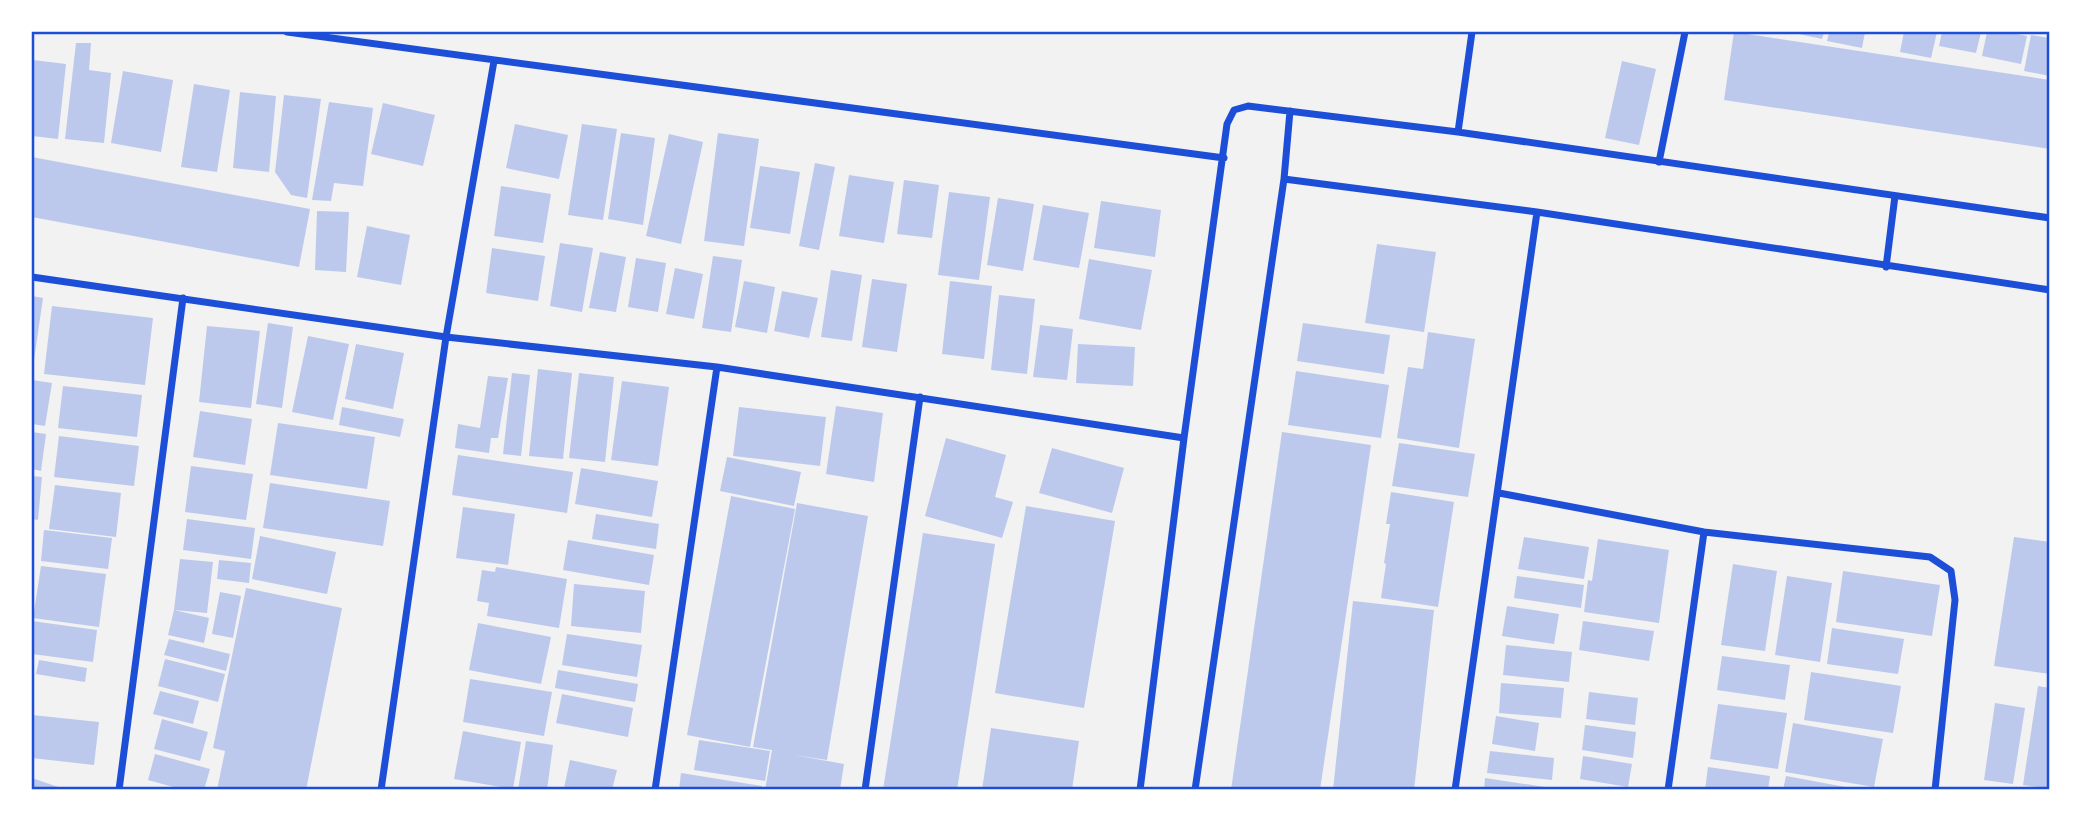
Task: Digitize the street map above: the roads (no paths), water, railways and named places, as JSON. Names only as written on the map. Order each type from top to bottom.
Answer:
[{"type":"street","points":[[287,32],[1224,158]]},
{"type":"street","points":[[1458,132],[1472,32]]},
{"type":"street","points":[[1659,162],[1685,32]]},
{"type":"street","points":[[381,789],[446,337],[494,61]]},
{"type":"street","points":[[1140,789],[1227,124],[1234,110],[1248,106],[1458,132],[2049,218]]},
{"type":"street","points":[[1195,789],[1284,179],[1290,111]]},
{"type":"street","points":[[1284,179],[1537,212],[2049,290]]},
{"type":"street","points":[[1886,267],[1895,197]]},
{"type":"street","points":[[1455,789],[1537,212]]},
{"type":"street","points":[[32,277],[446,337],[717,367],[1184,438]]},
{"type":"street","points":[[119,789],[183,299]]},
{"type":"street","points":[[655,789],[717,367]]},
{"type":"street","points":[[865,789],[919,397]]},
{"type":"street","points":[[1499,493],[1704,532],[1930,557],[1951,571],[1955,600],[1935,789]]},
{"type":"street","points":[[1668,789],[1704,532]]}]
